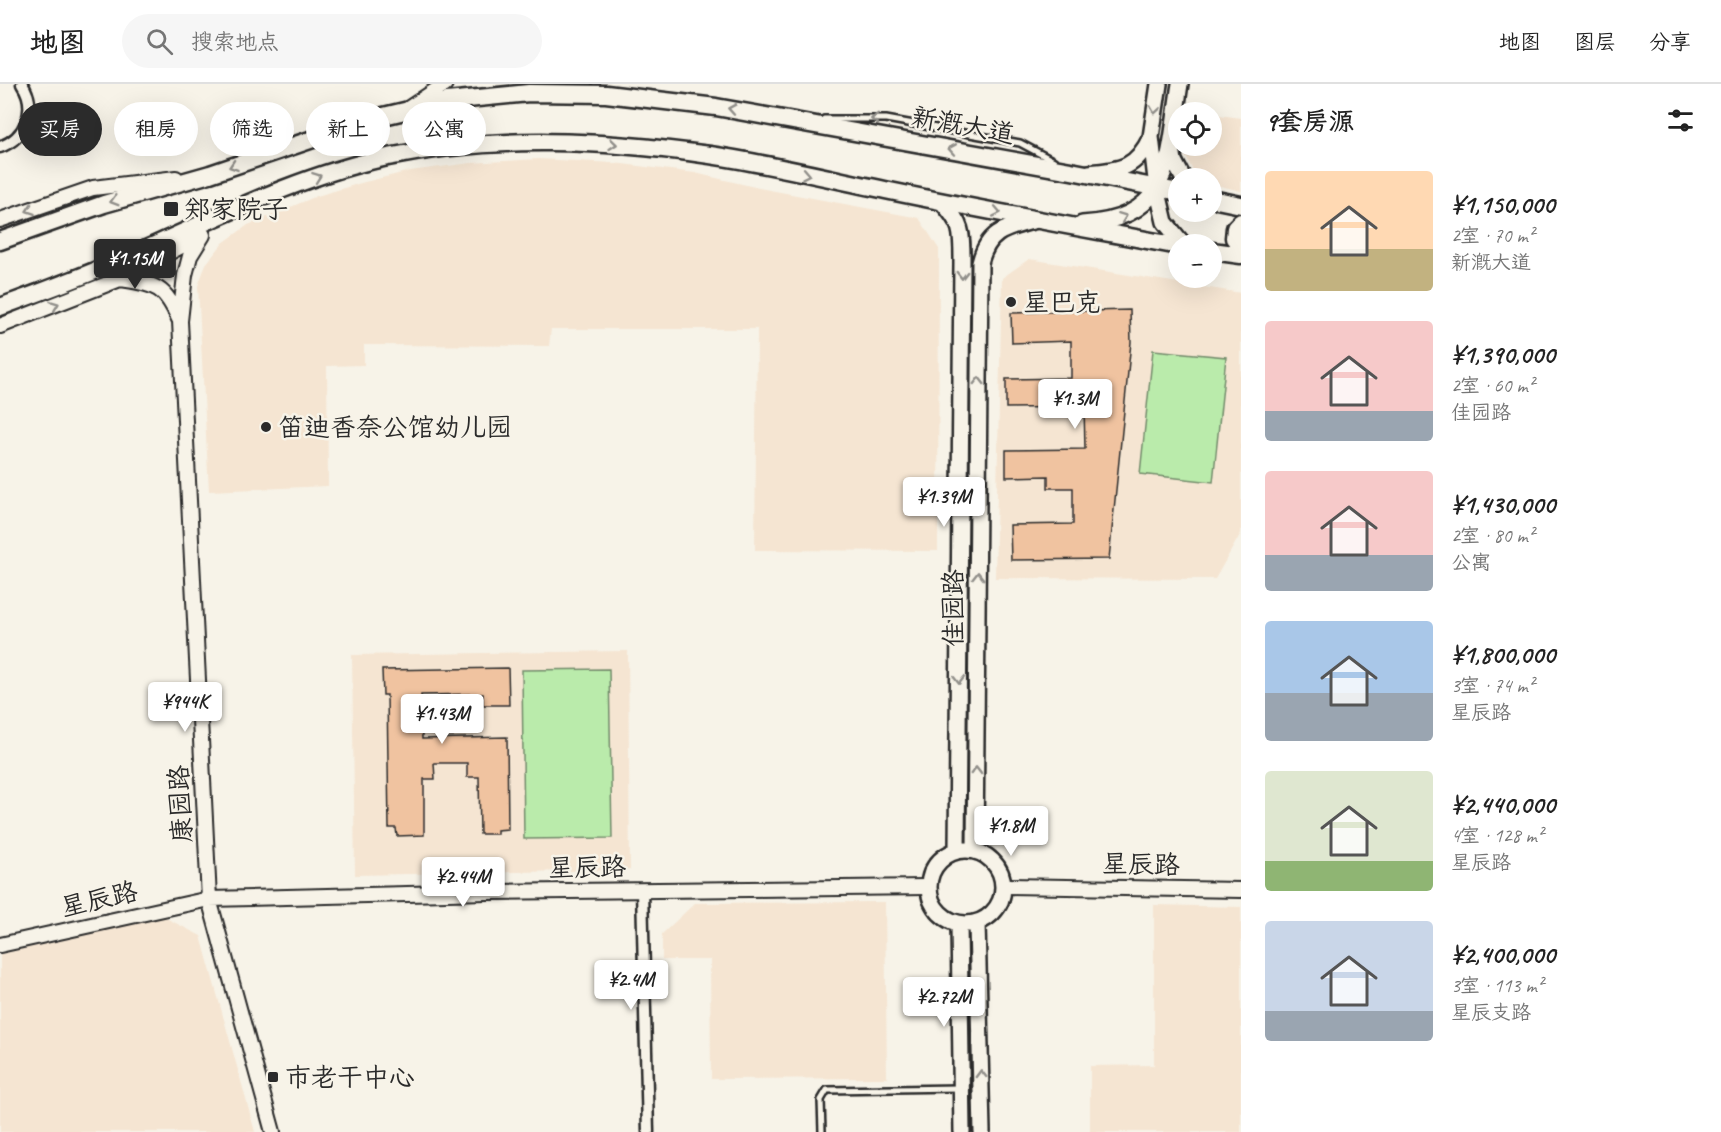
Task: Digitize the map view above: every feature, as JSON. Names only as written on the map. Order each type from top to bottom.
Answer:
[{"type":"main road","points":[[1159,84],[1151,137],[1157,188],[1165,222],[1173,234]]},
{"type":"main road","points":[[1177,102],[1180,84]]},
{"type":"main road","name":"新溉大道","points":[[443,102],[555,89],[716,107],[1168,190]]},
{"type":"main road","name":"新溉大道","points":[[0,241],[104,204],[210,174],[375,118],[402,112]]},
{"type":"main road","points":[[1078,172],[1104,171],[1129,165],[1138,159],[1151,137]]},
{"type":"main road","points":[[0,307],[113,264],[243,205],[324,174],[386,157],[451,146],[529,141],[605,143],[712,155],[942,202],[1168,243]]},
{"type":"main road","points":[[1065,225],[1098,223],[1120,219],[1133,213],[1157,188],[1164,174],[1168,154]]},
{"type":"main road","points":[[1222,201],[1241,205]]},
{"type":"main road","name":"佳园路","points":[[942,202],[957,219],[962,234],[957,850]]},
{"type":"main road","name":"佳园路","points":[[975,851],[980,263],[984,248],[994,235],[1008,228],[1036,220]]},
{"type":"main road","points":[[1241,222],[1235,228],[1234,238],[1241,247]]},
{"type":"main road","points":[[1222,252],[1241,255]]},
{"type":"main road","points":[[957,850],[975,851],[992,860],[998,868],[1004,886],[1003,896],[993,914],[977,923],[959,924],[942,916],[935,908],[928,887],[930,876],[935,866],[943,858],[957,850]]},
{"type":"main road","points":[[977,923],[982,1132]]},
{"type":"main road","points":[[959,924],[962,1132]]},
{"type":"street","points":[[0,147],[13,142],[31,115],[28,93],[22,84]]},
{"type":"street","points":[[419,102],[445,84]]},
{"type":"street","name":"新溉大道","points":[[0,220],[93,188],[210,174]]},
{"type":"street","points":[[0,326],[120,279],[203,235],[243,205]]},
{"type":"street","name":"康园路","points":[[203,235],[190,256],[185,275],[180,321],[209,899],[273,1132]]},
{"type":"street","points":[[120,279],[143,283],[159,289],[170,298],[180,321]]},
{"type":"street","name":"星辰路","points":[[1004,886],[1241,890]]},
{"type":"street","name":"星辰路","points":[[0,945],[209,899],[928,887]]},
{"type":"street","points":[[642,890],[648,1132]]},
{"type":"lane","points":[[822,1132],[822,1100],[827,1090],[961,1088]]},
{"type":"shaded area","points":[[1222,115],[1241,118],[1241,191],[1222,186],[1222,168],[1192,168],[1186,156],[1222,156]]},
{"type":"shaded area","points":[[538,159],[614,163],[695,173],[759,188],[919,218],[939,249],[938,551],[755,550],[757,329],[551,329],[549,346],[364,345],[364,365],[327,366],[328,486],[209,491],[198,286],[206,264],[223,243],[248,225],[317,196],[361,183],[410,171],[471,163]]},
{"type":"shaded area","points":[[1029,259],[1168,281],[1168,288],[1210,288],[1241,293],[1241,533],[1215,579],[995,578],[1002,278]]},
{"type":"shaded area","points":[[628,651],[630,870],[355,875],[352,655]]},
{"type":"shaded area","points":[[885,902],[887,1078],[711,1079],[710,960],[662,960],[662,934],[695,903]]},
{"type":"shaded area","points":[[1154,905],[1241,907],[1241,1132],[1090,1132],[1090,1066],[1154,1065]]},
{"type":"shaded area","points":[[164,917],[201,936],[255,1132],[0,1132],[0,954]]},
{"type":"green space","points":[[1153,350],[1226,357],[1213,482],[1140,474]]},
{"type":"green space","points":[[609,669],[612,838],[524,839],[522,670]]},
{"type":"building","points":[[1130,310],[1131,342],[1109,559],[1011,560],[1010,525],[1073,524],[1073,488],[1048,488],[1048,476],[1006,477],[1006,450],[1085,449],[1084,407],[1006,408],[1006,379],[1071,378],[1071,341],[1012,343],[1011,313]]},
{"type":"building","points":[[508,668],[509,705],[483,705],[483,694],[421,695],[422,739],[507,737],[508,829],[497,830],[497,834],[480,834],[479,777],[467,777],[467,763],[434,763],[435,779],[424,779],[424,835],[397,836],[396,828],[389,828],[387,695],[383,695],[382,670]]},
{"type":"place","name":"郑家院子","points":[[171,209]]},
{"type":"place","name":"星巴克","points":[[1011,302]]},
{"type":"place","name":"笛迪香奈公馆幼儿园","points":[[266,427]]},
{"type":"place","name":"市老干中心","points":[[273,1077]]}]
